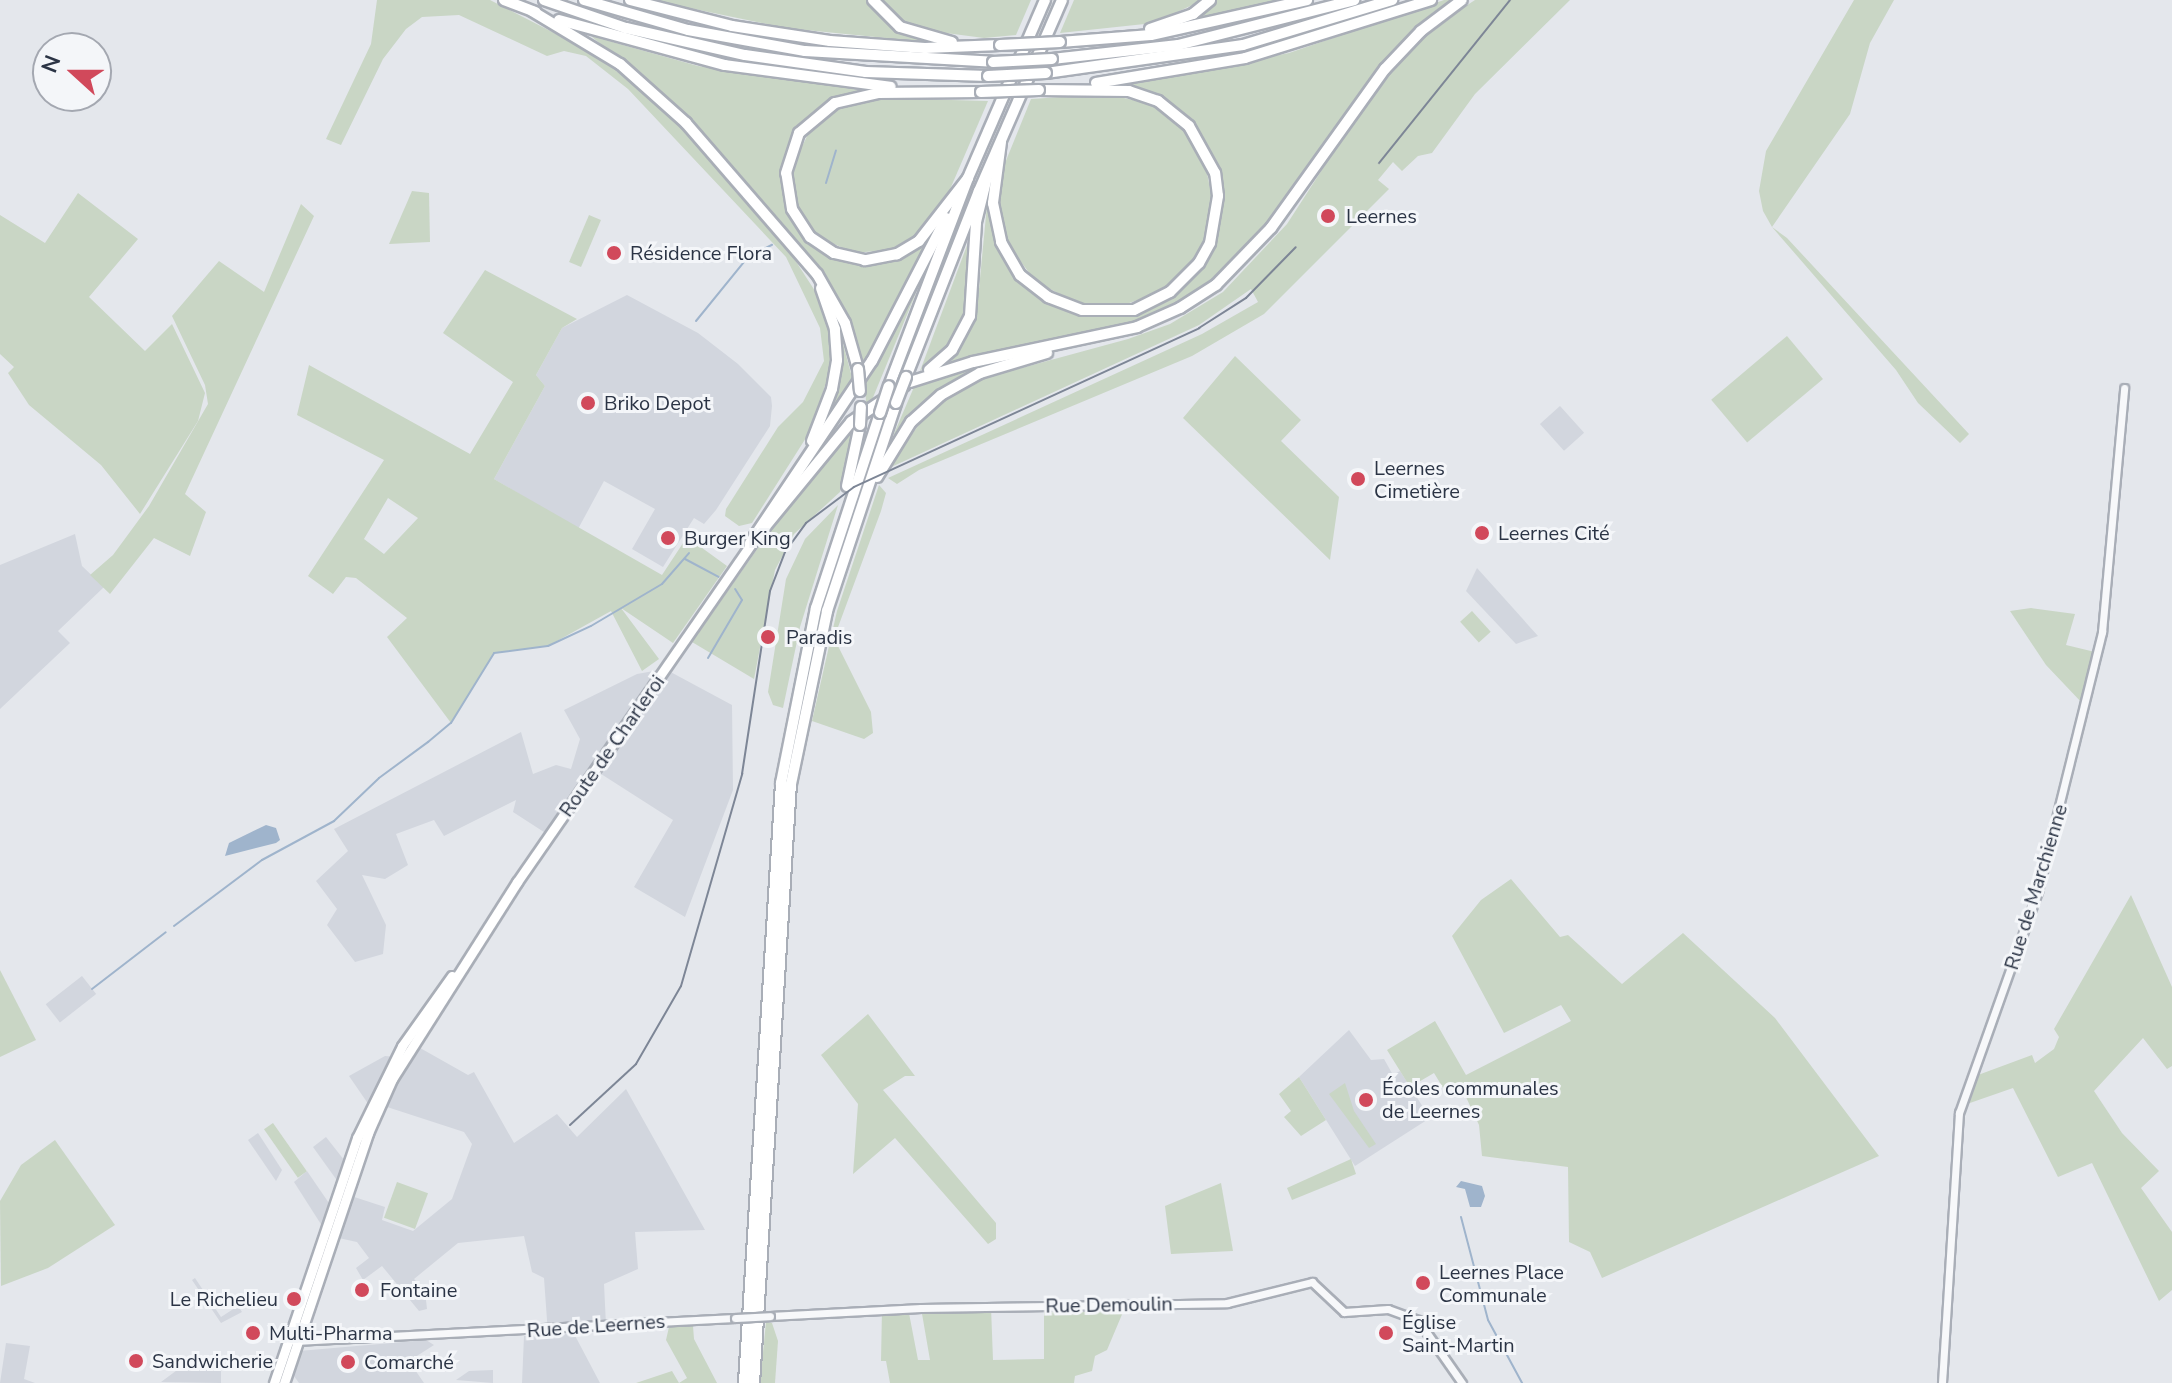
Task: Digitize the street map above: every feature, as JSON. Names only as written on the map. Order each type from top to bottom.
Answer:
[{"type":"highway","points":[[504,0],[628,42],[725,65],[924,91]]},
{"type":"highway","points":[[544,0],[626,28],[745,55],[866,72],[988,76],[1046,73],[1243,45],[1392,0]]},
{"type":"highway","points":[[584,0],[688,30],[805,51],[993,62],[1052,59],[1178,45],[1354,0]]},
{"type":"highway","points":[[630,0],[732,26],[830,41],[925,48],[1125,36],[1187,28],[1307,0]]},
{"type":"highway","points":[[873,0],[911,32],[937,41],[995,46]]},
{"type":"highway","points":[[1033,28],[1037,0]]},
{"type":"highway","points":[[744,1383],[776,828],[804,657],[845,511],[889,386],[968,178],[1045,0]]},
{"type":"highway","points":[[754,1383],[791,784],[815,657],[896,403],[988,173],[1062,0]]},
{"type":"highway","points":[[1125,36],[1172,23],[1210,0]]},
{"type":"highway","points":[[956,196],[911,247],[865,260],[817,243],[803,229],[789,200],[789,155],[799,133],[816,115],[856,96],[1079,87],[1245,58],[1431,0]]},
{"type":"highway","points":[[862,503],[900,436],[941,395],[980,373],[1180,308],[1234,268],[1271,228],[1385,69],[1421,31],[1462,0]]},
{"type":"highway","points":[[532,11],[607,55],[669,105],[817,274],[845,323],[858,369],[860,425],[845,511]]},
{"type":"highway","points":[[1001,142],[993,203],[1001,242],[1020,275],[1065,306],[1098,312],[1134,310],[1170,292],[1199,263],[1210,243],[1218,218],[1215,173],[1189,126],[1158,101],[1129,91],[1079,87]]},
{"type":"highway","points":[[750,545],[842,430],[869,406],[908,379],[941,362],[970,316],[976,222],[988,173]]},
{"type":"highway","points":[[750,545],[888,335],[956,196],[968,178]]},
{"type":"highway","points":[[800,466],[829,400],[836,369],[835,329],[817,274]]},
{"type":"highway","points":[[908,379],[1082,340]]},
{"type":"main road","name":"Route de Charleroi","points":[[294,1341],[368,1133],[392,1079],[474,948],[750,545]]},
{"type":"main road","points":[[274,1383],[294,1341]]},
{"type":"main road","points":[[284,1383],[294,1341]]},
{"type":"street","name":"Rue de Marchienne","points":[[1942,1383],[1959,1113],[2044,869],[2102,632],[2124,388]]},
{"type":"street","name":"Rue Demoulin","points":[[904,1309],[1227,1303],[1312,1282],[1344,1312],[1388,1309],[1412,1316],[1423,1324],[1462,1383]]},
{"type":"street","name":"Rue de Leernes","points":[[294,1341],[904,1309]]},
{"type":"shaded area","points":[[627,295],[698,333],[738,364],[771,397],[770,426],[716,510],[704,524],[694,518],[663,567],[632,549],[655,509],[604,481],[578,529],[494,479],[545,386],[536,375],[562,328]]},
{"type":"shaded area","points":[[1560,406],[1584,433],[1564,451],[1540,424]]},
{"type":"shaded area","points":[[75,534],[82,566],[104,587],[58,631],[70,643],[0,709],[0,565]]},
{"type":"shaded area","points":[[1477,568],[1538,636],[1516,644],[1466,591]]},
{"type":"shaded area","points":[[665,669],[732,705],[733,790],[685,917],[634,887],[673,820],[598,772],[547,834],[513,812],[516,800],[444,836],[434,820],[396,834],[408,865],[385,879],[362,875],[386,925],[383,954],[355,962],[327,925],[337,909],[316,881],[348,851],[334,829],[521,732],[533,774],[556,765],[571,769],[580,739],[564,710],[637,674]]},
{"type":"shaded area","points":[[82,976],[96,994],[60,1022],[46,1004]]},
{"type":"shaded area","name":"Écoles communales de Leernes","points":[[1349,1030],[1371,1060],[1384,1059],[1393,1075],[1400,1071],[1430,1118],[1355,1166],[1299,1077]]},
{"type":"shaded area","points":[[413,1044],[468,1075],[474,1072],[514,1143],[557,1114],[577,1137],[626,1089],[705,1230],[635,1232],[638,1269],[604,1284],[606,1325],[571,1328],[600,1383],[522,1383],[524,1336],[548,1334],[544,1278],[532,1272],[524,1236],[458,1243],[414,1279],[425,1291],[427,1309],[419,1311],[382,1266],[363,1280],[356,1268],[369,1258],[357,1242],[334,1237],[348,1195],[385,1207],[382,1220],[413,1231],[452,1199],[472,1144],[464,1132],[381,1105]]},
{"type":"shaded area","points":[[385,1056],[396,1057],[371,1108],[349,1076]]},
{"type":"shaded area","points":[[258,1133],[282,1170],[276,1181],[248,1140]]},
{"type":"shaded area","points":[[326,1137],[348,1165],[341,1186],[313,1147]]},
{"type":"shaded area","points":[[307,1171],[333,1209],[324,1229],[294,1182]]},
{"type":"shaded area","points":[[195,1278],[221,1317],[238,1306],[242,1312],[221,1323],[192,1280]]},
{"type":"shaded area","points":[[426,1340],[434,1345],[409,1361],[424,1383],[299,1383],[291,1372],[299,1351]]},
{"type":"shaded area","points":[[6,1343],[30,1346],[24,1379],[35,1383],[0,1383]]},
{"type":"shaded area","points":[[196,1356],[207,1368],[221,1368],[221,1383],[161,1382]]},
{"type":"shaded area","points":[[493,1370],[493,1383],[456,1380],[469,1371]]},
{"type":"green space","points":[[377,0],[490,0],[597,55],[673,118],[782,240],[817,294],[830,336],[830,370],[811,430],[752,523],[739,526],[725,516],[726,509],[778,427],[803,402],[824,361],[820,328],[786,257],[628,89],[586,56],[564,51],[547,56],[459,15],[422,17],[406,29],[383,59],[341,145],[326,139],[371,44]]},
{"type":"green space","points":[[651,0],[869,0],[895,27],[925,42],[786,28]]},
{"type":"green space","points":[[880,0],[1031,0],[1016,35],[984,38],[923,30],[906,24]]},
{"type":"green space","points":[[1074,0],[1203,0],[1154,23],[1060,33]]},
{"type":"green space","points":[[1215,0],[1287,0],[1182,23]]},
{"type":"green space","points":[[1444,0],[1454,0],[1419,27],[1373,78],[1254,243],[1201,291],[1129,325],[950,364],[977,310],[987,205],[1026,284],[1090,315],[1128,314],[1168,297],[1200,266],[1220,216],[1215,164],[1188,119],[1124,86],[1289,53]]},
{"type":"green space","points":[[1475,0],[1570,0],[1475,94],[1432,153],[1418,156],[1402,171],[1393,162],[1378,180],[1389,189],[1264,314],[1192,356],[919,470],[897,484],[888,478],[1202,334],[1258,302],[1251,289],[1199,325],[887,469],[928,412],[977,380],[1128,339],[1170,324],[1223,292],[1287,224],[1371,94],[1428,31]]},
{"type":"green space","points":[[1854,0],[1894,0],[1870,43],[1850,114],[1772,227],[1763,211],[1759,191],[1766,151]]},
{"type":"green space","points":[[591,36],[698,66],[866,91],[830,102],[806,119],[789,145],[782,181],[790,215],[843,260],[890,260],[932,234],[863,366],[832,289],[790,233],[679,111]]},
{"type":"green space","points":[[1106,94],[1151,104],[1183,127],[1205,162],[1212,199],[1204,242],[1193,262],[1162,291],[1121,306],[1084,306],[1036,282],[1006,242],[998,205],[1005,163],[1031,99]]},
{"type":"green space","points":[[878,98],[988,101],[948,194],[920,235],[896,249],[855,253],[820,238],[803,218],[795,201],[792,167],[812,126],[839,107]]},
{"type":"green space","points":[[412,191],[429,193],[430,242],[389,244]]},
{"type":"green space","points":[[78,193],[138,239],[89,297],[145,351],[172,324],[205,393],[198,421],[140,514],[101,465],[29,405],[8,373],[14,367],[0,354],[0,215],[45,243]]},
{"type":"green space","points":[[301,204],[314,216],[185,494],[206,512],[190,556],[154,538],[110,594],[90,575],[113,555],[149,506],[208,404],[205,385],[172,316],[219,261],[264,292]]},
{"type":"green space","points":[[589,215],[601,220],[581,267],[569,262]]},
{"type":"green space","points":[[1772,227],[1787,238],[1969,434],[1960,443],[1918,403],[1896,370]]},
{"type":"green space","points":[[969,240],[966,315],[952,344],[920,371]]},
{"type":"green space","points":[[485,270],[577,319],[562,328],[536,375],[545,386],[494,479],[662,575],[687,537],[727,566],[673,643],[621,608],[659,659],[642,671],[611,611],[548,646],[494,653],[451,723],[387,637],[407,618],[356,578],[346,577],[333,594],[308,576],[384,460],[297,415],[309,365],[470,454],[513,382],[443,333]],"holes":[[[388,498],[418,518],[384,554],[364,539]]]},
{"type":"green space","points":[[918,288],[872,400],[866,403],[865,379]]},
{"type":"green space","points":[[835,314],[853,381],[826,422],[838,382]]},
{"type":"green space","points":[[1787,336],[1823,379],[1747,443],[1711,400]]},
{"type":"green space","points":[[1235,356],[1301,420],[1281,441],[1339,497],[1330,560],[1183,418]]},
{"type":"green space","points":[[1003,360],[986,367],[893,436],[914,387]]},
{"type":"green space","points":[[852,431],[840,492],[794,534],[775,570],[754,679],[692,642],[793,498]]},
{"type":"green space","points":[[879,485],[886,493],[881,511],[834,638],[871,712],[873,733],[864,739],[812,721],[837,611]]},
{"type":"green space","points":[[838,505],[800,627],[783,708],[773,705],[768,692],[786,579],[805,539]]},
{"type":"green space","points":[[2031,608],[2075,614],[2066,645],[2095,652],[2083,704],[2046,665],[2010,611]]},
{"type":"green space","points":[[1472,611],[1491,632],[1479,643],[1460,622]]},
{"type":"green space","points":[[1511,879],[1560,937],[1568,935],[1622,984],[1683,933],[1775,1018],[1879,1156],[1602,1278],[1590,1252],[1569,1242],[1568,1167],[1482,1156],[1479,1125],[1459,1082],[1445,1091],[1434,1073],[1410,1087],[1387,1050],[1435,1021],[1466,1075],[1571,1021],[1561,1005],[1504,1033],[1452,936],[1481,900]]},
{"type":"green space","points":[[2131,895],[2172,987],[2172,1066],[2167,1069],[2143,1038],[2094,1091],[2122,1133],[2159,1171],[2141,1188],[2172,1232],[2172,1290],[2159,1301],[2092,1163],[2058,1177],[2013,1088],[1967,1104],[1978,1075],[2032,1055],[2035,1063],[2054,1049],[2059,1037],[2054,1029]]},
{"type":"green space","points":[[0,970],[36,1040],[0,1057]]},
{"type":"green space","points":[[868,1014],[915,1076],[905,1076],[883,1090],[996,1223],[996,1239],[988,1244],[895,1138],[853,1174],[858,1104],[821,1055]]},
{"type":"green space","points":[[1299,1077],[1326,1120],[1301,1136],[1284,1117],[1291,1111],[1279,1094]]},
{"type":"green space","points":[[1345,1083],[1354,1111],[1376,1144],[1369,1148],[1329,1094]]},
{"type":"green space","points":[[273,1123],[307,1171],[298,1178],[264,1129]]},
{"type":"green space","points":[[55,1140],[115,1225],[48,1268],[1,1286],[0,1201],[21,1165]]},
{"type":"green space","points":[[1351,1159],[1356,1174],[1292,1200],[1287,1188]]},
{"type":"green space","points":[[397,1182],[428,1193],[415,1229],[384,1218]]},
{"type":"green space","points":[[1221,1183],[1233,1251],[1171,1254],[1165,1206]]},
{"type":"green space","points":[[1126,1305],[1107,1350],[1095,1356],[1092,1371],[1075,1376],[1074,1383],[890,1383],[886,1361],[881,1361],[882,1309],[908,1308],[918,1360],[930,1360],[921,1308],[991,1307],[993,1360],[1044,1359],[1044,1306]]},
{"type":"green space","points":[[766,1322],[772,1323],[778,1341],[775,1383],[760,1383]]},
{"type":"green space","points":[[693,1326],[694,1339],[717,1383],[679,1383],[687,1378],[666,1340],[669,1327]]},
{"type":"green space","points":[[672,1371],[679,1383],[636,1383]]},
{"type":"water","points":[[266,825],[276,828],[280,840],[225,856],[229,843]]},
{"type":"water","points":[[1461,1181],[1482,1186],[1485,1196],[1481,1207],[1470,1207],[1465,1189],[1456,1187]]},
{"type":"waterway","points":[[826,183],[836,150]]},
{"type":"waterway","points":[[696,321],[748,257],[772,245]]},
{"type":"waterway","points":[[174,926],[262,860],[334,821],[379,778],[451,723],[494,653],[548,646],[591,626],[662,584],[689,553]]},
{"type":"waterway","points":[[685,559],[719,577]]},
{"type":"waterway","points":[[708,658],[742,600],[735,589]]},
{"type":"waterway","points":[[92,989],[166,932]]},
{"type":"waterway","points":[[1461,1217],[1488,1320],[1522,1383]]},
{"type":"tram line","points":[[1379,163],[1510,0]]},
{"type":"tram line","points":[[570,1125],[636,1064],[681,986],[742,774],[770,591],[785,552],[806,523],[854,487],[1199,328],[1246,298],[1296,247]]},
{"type":"place","name":"Leernes","points":[[1328,216]]},
{"type":"place","name":"Résidence Flora","points":[[614,253]]},
{"type":"place","name":"Briko Depot","points":[[588,403]]},
{"type":"place","name":"Leernes Cimetière","points":[[1358,479]]},
{"type":"place","name":"Leernes Cité","points":[[1482,533]]},
{"type":"place","name":"Burger King","points":[[668,538]]},
{"type":"place","name":"Paradis","points":[[768,637]]},
{"type":"place","name":"Écoles communales de Leernes","points":[[1366,1100]]},
{"type":"place","name":"Leernes Place Communale","points":[[1423,1283]]},
{"type":"place","name":"Fontaine","points":[[362,1290]]},
{"type":"place","name":"Le Richelieu","points":[[294,1299]]},
{"type":"place","name":"Multi-Pharma","points":[[253,1333]]},
{"type":"place","name":"Église Saint-Martin","points":[[1386,1333]]},
{"type":"place","name":"Sandwicherie","points":[[136,1361]]},
{"type":"place","name":"Comarché","points":[[348,1362]]}]
